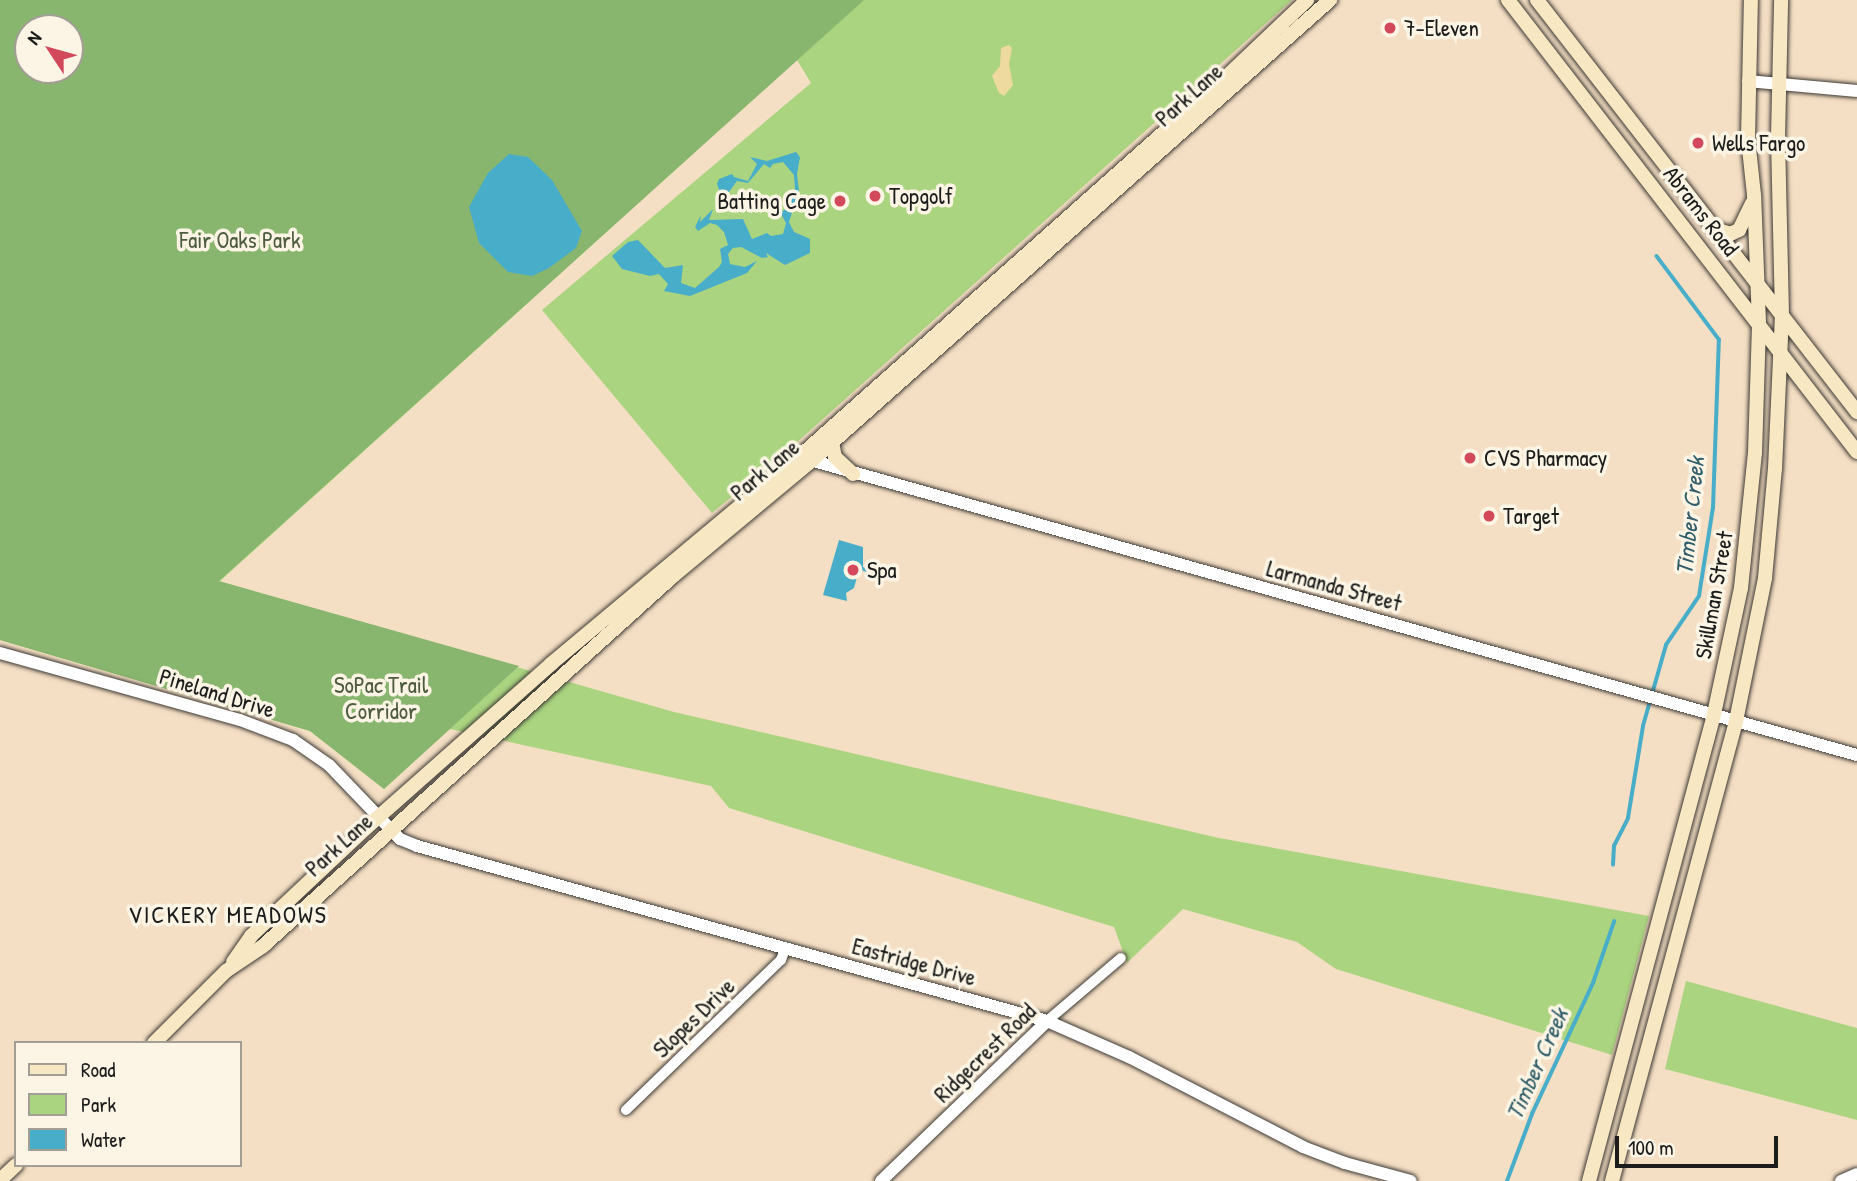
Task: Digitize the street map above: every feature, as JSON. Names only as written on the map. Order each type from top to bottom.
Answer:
[{"type":"main road","name":"Park Lane","points":[[226,971],[263,946],[563,677],[648,591],[805,459],[1226,77],[1307,0]]},
{"type":"main road","name":"Park Lane","points":[[805,459],[832,442],[1331,0]]},
{"type":"main road","name":"Abrams Road","points":[[1508,0],[1857,452]]},
{"type":"main road","name":"Abrams Road","points":[[1537,0],[1758,281],[1857,412]]},
{"type":"main road","name":"Skillman Street","points":[[1589,1181],[1714,714],[1741,588],[1749,526],[1759,323],[1754,195],[1748,139],[1751,0]]},
{"type":"main road","name":"Skillman Street","points":[[1612,1181],[1736,721],[1765,578],[1782,315],[1779,83],[1781,0]]},
{"type":"main road","points":[[1575,87],[1594,72]]},
{"type":"main road","points":[[1718,230],[1730,234],[1739,230],[1754,195]]},
{"type":"main road","points":[[832,442],[838,462],[853,474]]},
{"type":"main road","name":"Park Lane","points":[[156,1041],[226,971],[251,936],[379,817],[551,664],[648,591]]},
{"type":"main road","points":[[551,664],[563,677]]},
{"type":"main road","points":[[0,1180],[14,1167]]},
{"type":"street","points":[[1748,81],[1857,91]]},
{"type":"street","name":"Larmanda Street","points":[[805,459],[1857,755]]},
{"type":"street","name":"Pineland Drive","points":[[0,653],[269,729],[308,749],[329,765],[390,830]]},
{"type":"street","name":"Eastridge Drive","points":[[390,830],[400,839],[433,852],[1047,1021],[1129,1057],[1303,1147],[1354,1166],[1411,1181]]},
{"type":"street","name":"Slopes Drive","points":[[626,1110],[780,960],[785,949]]},
{"type":"street","name":"Ridgecrest Road","points":[[881,1181],[1047,1021],[1121,958]]},
{"type":"street","points":[[1841,1181],[1857,1174]]},
{"type":"green space","name":"SoPac Trail Corridor","points":[[0,0],[1292,0],[786,452],[712,513],[542,310],[811,83],[797,60],[219,582],[674,712],[1219,838],[1649,916],[1612,1055],[1336,969],[1297,942],[1183,909],[1127,963],[1114,927],[729,808],[711,786],[450,729],[384,789],[310,731],[0,640]]},
{"type":"green space","name":"Fair Oaks Park","points":[[0,0],[864,0],[219,581],[519,666],[384,789],[310,731],[0,640]]},
{"type":"green space","points":[[1686,981],[1857,1028],[1857,1120],[1665,1069]]},
{"type":"sand","points":[[1009,45],[1012,48],[1009,64],[1013,85],[1004,96],[999,93],[992,76],[1000,66],[1001,48]]},
{"type":"water","points":[[796,152],[800,157],[797,174],[799,191],[789,222],[794,232],[810,239],[810,253],[785,265],[766,253],[768,257],[762,258],[741,247],[733,248],[728,254],[730,264],[745,267],[757,261],[747,273],[690,296],[664,291],[668,284],[659,274],[650,276],[622,269],[612,256],[628,242],[638,240],[665,268],[683,265],[681,283],[695,288],[719,267],[722,262],[720,249],[728,245],[724,232],[717,225],[710,223],[698,231],[695,227],[701,215],[700,222],[713,209],[709,220],[743,219],[752,239],[767,233],[771,236],[783,234],[786,223],[780,212],[788,208],[795,189],[794,175],[783,162],[773,164],[770,168],[764,164],[748,183],[737,181],[723,200],[717,184],[719,179],[732,174],[748,181],[757,164],[750,157],[767,161]]},
{"type":"water","points":[[509,154],[528,157],[552,180],[582,231],[576,248],[549,268],[532,276],[508,272],[479,243],[469,207],[488,173]]},
{"type":"water","name":"Spa","points":[[839,540],[863,547],[863,567],[878,572],[875,580],[872,579],[872,573],[859,570],[854,588],[846,593],[847,601],[823,595]]},
{"type":"waterway","name":"Timber Creek","points":[[1613,865],[1614,846],[1628,818],[1643,726],[1666,645],[1699,596],[1713,508],[1719,340],[1657,257]]},
{"type":"waterway","name":"Timber Creek","points":[[1507,1181],[1532,1114],[1593,983],[1614,922]]},
{"type":"place","name":"7-Eleven","points":[[1390,28]]},
{"type":"place","name":"Wells Fargo","points":[[1698,143]]},
{"type":"place","name":"Topgolf","points":[[875,196]]},
{"type":"place","name":"Batting Cage","points":[[840,201]]},
{"type":"place","name":"CVS Pharmacy","points":[[1470,458]]},
{"type":"place","name":"Target","points":[[1489,516]]},
{"type":"place","name":"Spa","points":[[853,570]]},
{"type":"district","name":"VICKERY MEADOWS","points":[[228,915]]}]
